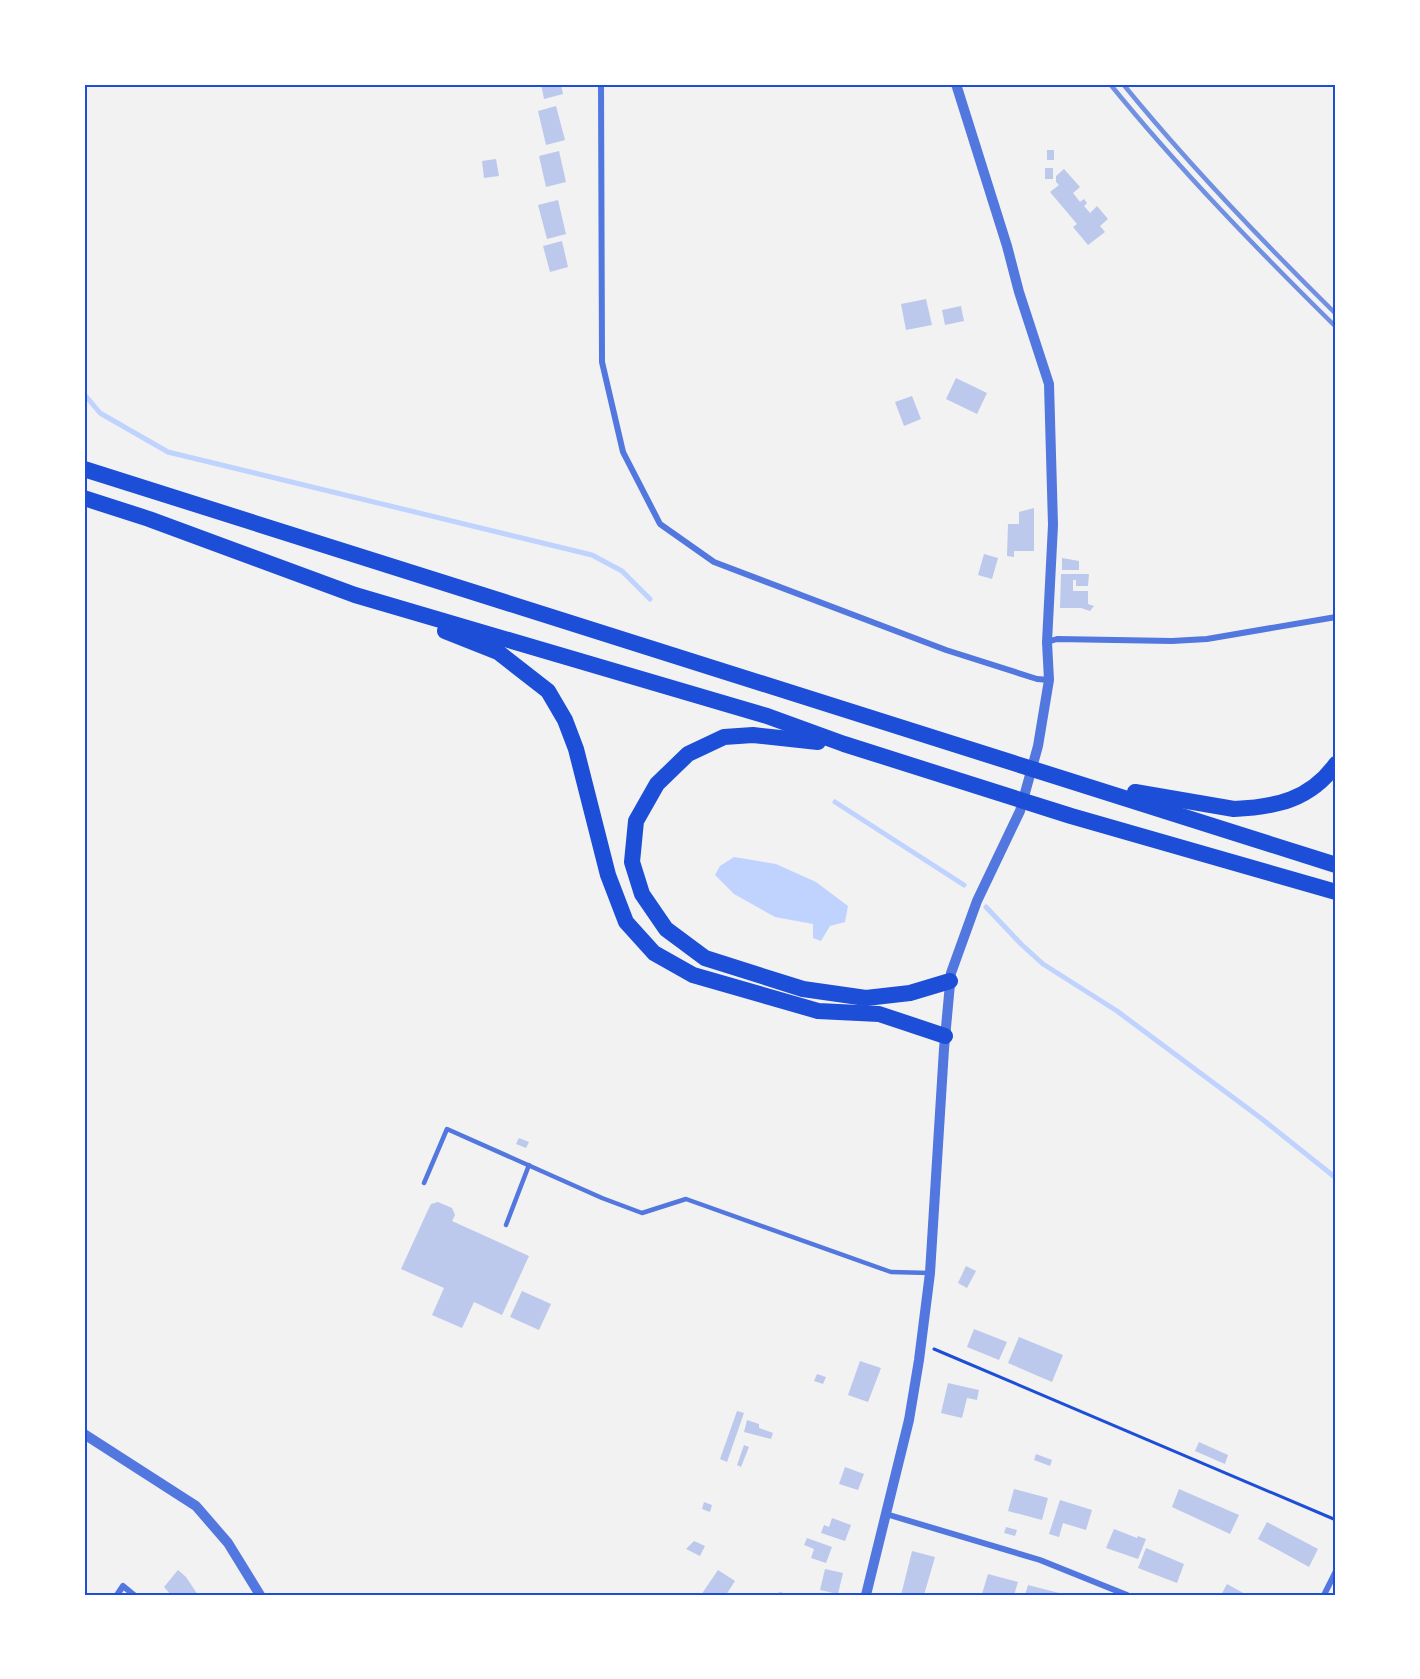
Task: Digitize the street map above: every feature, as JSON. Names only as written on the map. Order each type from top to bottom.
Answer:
[{"type":"highway","points":[[84,469],[1336,865]]},
{"type":"highway","points":[[84,498],[149,519],[355,595],[498,652],[548,691],[565,720],[576,749],[608,874],[626,922],[654,953],[693,975],[818,1011],[879,1014],[945,1036]]},
{"type":"highway","points":[[355,595],[767,716],[959,782],[1071,816],[1336,892]]},
{"type":"highway","points":[[844,744],[753,735],[724,737],[688,753],[657,784],[636,820],[632,862],[642,894],[666,929],[705,958],[802,989],[866,998],[910,993],[950,981]]},
{"type":"highway","points":[[1077,783],[1234,808],[1250,808],[1292,800],[1313,788],[1336,764]]},
{"type":"street","points":[[601,84],[602,362],[623,452],[660,524],[714,562],[946,650],[1037,679],[1049,680]]},
{"type":"street","points":[[866,1595],[909,1420],[921,1344],[930,1274],[951,973],[977,901],[1020,811],[1038,746],[1049,680],[1047,642],[1053,525],[1049,384],[956,84]]},
{"type":"street","points":[[1047,642],[1057,639],[1172,641],[1207,639],[1336,617]]},
{"type":"street","points":[[84,1434],[196,1506],[228,1543],[260,1595]]},
{"type":"street","points":[[886,1514],[1040,1560],[1127,1595]]},
{"type":"street","points":[[1324,1595],[1336,1571]]},
{"type":"street","points":[[117,1595],[123,1586],[134,1595]]},
{"type":"lane","points":[[424,1183],[447,1129],[642,1213],[686,1199],[891,1272],[930,1274]]},
{"type":"lane","points":[[506,1225],[529,1165]]},
{"type":"path","points":[[921,1344],[1336,1520]]},
{"type":"water","points":[[734,857],[776,864],[816,882],[848,906],[845,922],[830,926],[821,941],[813,938],[813,924],[775,917],[734,894],[715,875],[720,866]]},
{"type":"building","points":[[541,84],[561,84],[563,94],[544,99]]},
{"type":"building","points":[[556,106],[565,140],[546,145],[538,111]]},
{"type":"building","points":[[1047,150],[1054,150],[1054,160],[1047,160]]},
{"type":"building","points":[[559,151],[566,182],[546,187],[539,156]]},
{"type":"building","points":[[496,159],[499,176],[484,178],[482,161]]},
{"type":"building","points":[[1045,168],[1053,168],[1053,179],[1045,179]]},
{"type":"building","points":[[1064,169],[1080,187],[1073,193],[1080,202],[1084,199],[1087,203],[1084,206],[1090,213],[1097,206],[1108,219],[1100,226],[1105,232],[1088,245],[1073,227],[1077,224],[1050,192],[1059,185],[1056,182],[1056,176]]},
{"type":"building","points":[[558,200],[566,234],[547,239],[538,205]]},
{"type":"building","points":[[562,241],[568,267],[550,272],[543,246]]},
{"type":"building","points":[[926,299],[932,325],[906,330],[901,304]]},
{"type":"building","points":[[961,306],[964,321],[945,325],[942,310]]},
{"type":"building","points":[[956,378],[987,393],[977,414],[946,399]]},
{"type":"building","points":[[912,396],[921,419],[904,426],[895,402]]},
{"type":"building","points":[[1034,508],[1034,551],[1014,551],[1014,557],[1007,556],[1008,524],[1019,524],[1019,512]]},
{"type":"building","points":[[984,554],[998,558],[992,579],[978,575]]},
{"type":"building","points":[[1062,558],[1079,561],[1079,570],[1062,570]]},
{"type":"building","points":[[1061,574],[1089,574],[1088,586],[1076,586],[1076,580],[1073,580],[1073,591],[1088,591],[1088,604],[1094,606],[1090,611],[1081,608],[1060,608]]},
{"type":"building","points":[[519,1138],[529,1142],[526,1148],[516,1144]]},
{"type":"building","points":[[438,1202],[452,1208],[455,1215],[452,1221],[529,1256],[502,1315],[474,1302],[462,1328],[432,1315],[444,1288],[401,1269],[431,1204]]},
{"type":"building","points":[[966,1266],[976,1271],[967,1288],[958,1283]]},
{"type":"building","points":[[522,1291],[551,1304],[539,1330],[510,1317]]},
{"type":"building","points":[[974,1329],[1007,1342],[999,1360],[967,1347]]},
{"type":"building","points":[[1019,1337],[1063,1355],[1052,1382],[1008,1363]]},
{"type":"building","points":[[860,1361],[881,1368],[868,1402],[848,1395]]},
{"type":"building","points":[[817,1374],[826,1377],[823,1384],[814,1381]]},
{"type":"building","points":[[948,1383],[979,1390],[977,1400],[967,1398],[962,1418],[941,1413]]},
{"type":"building","points":[[737,1411],[744,1413],[727,1462],[720,1459]]},
{"type":"building","points":[[747,1420],[773,1433],[771,1439],[744,1432]]},
{"type":"building","points":[[1199,1442],[1228,1455],[1225,1464],[1195,1451]]},
{"type":"building","points":[[744,1445],[749,1447],[741,1467],[737,1465]]},
{"type":"building","points":[[1036,1454],[1052,1460],[1050,1466],[1034,1460]]},
{"type":"building","points":[[845,1467],[864,1474],[858,1490],[839,1484]]},
{"type":"building","points":[[1014,1489],[1048,1498],[1042,1520],[1008,1511]]},
{"type":"building","points":[[1179,1489],[1239,1515],[1230,1534],[1172,1507]]},
{"type":"building","points":[[1060,1500],[1092,1510],[1086,1530],[1063,1523],[1059,1537],[1049,1534]]},
{"type":"building","points":[[704,1502],[712,1505],[710,1512],[702,1509]]},
{"type":"building","points":[[832,1518],[851,1525],[845,1541],[821,1533],[824,1525],[829,1527]]},
{"type":"building","points":[[1267,1522],[1318,1549],[1309,1567],[1258,1539]]},
{"type":"building","points":[[1006,1527],[1017,1530],[1015,1536],[1004,1533]]},
{"type":"building","points":[[1114,1529],[1146,1539],[1138,1559],[1106,1548]]},
{"type":"building","points":[[807,1538],[832,1547],[826,1563],[811,1558],[814,1549],[804,1545]]},
{"type":"building","points":[[694,1541],[705,1546],[700,1556],[686,1549]]},
{"type":"building","points":[[1146,1548],[1184,1564],[1177,1583],[1138,1568]]},
{"type":"building","points":[[912,1551],[935,1557],[924,1595],[901,1595]]},
{"type":"building","points":[[825,1569],[843,1573],[838,1594],[820,1590]]},
{"type":"building","points":[[178,1570],[186,1577],[198,1595],[171,1595],[164,1587]]},
{"type":"building","points":[[718,1570],[735,1581],[726,1595],[701,1595]]},
{"type":"building","points":[[988,1574],[1018,1582],[1014,1595],[982,1594]]},
{"type":"building","points":[[1227,1584],[1247,1595],[1221,1595]]},
{"type":"building","points":[[1028,1585],[1063,1594],[1063,1595],[1025,1595]]},
{"type":"waterway","points":[[84,394],[100,413],[168,452],[592,555],[622,571],[650,599]]},
{"type":"waterway","points":[[835,802],[964,885]]},
{"type":"waterway","points":[[986,907],[1043,964],[1117,1011],[1262,1119],[1336,1178]]},
{"type":"railway","points":[[1110,84],[1220,208],[1336,327]]},
{"type":"railway","points":[[1123,84],[1226,202],[1336,314]]}]
